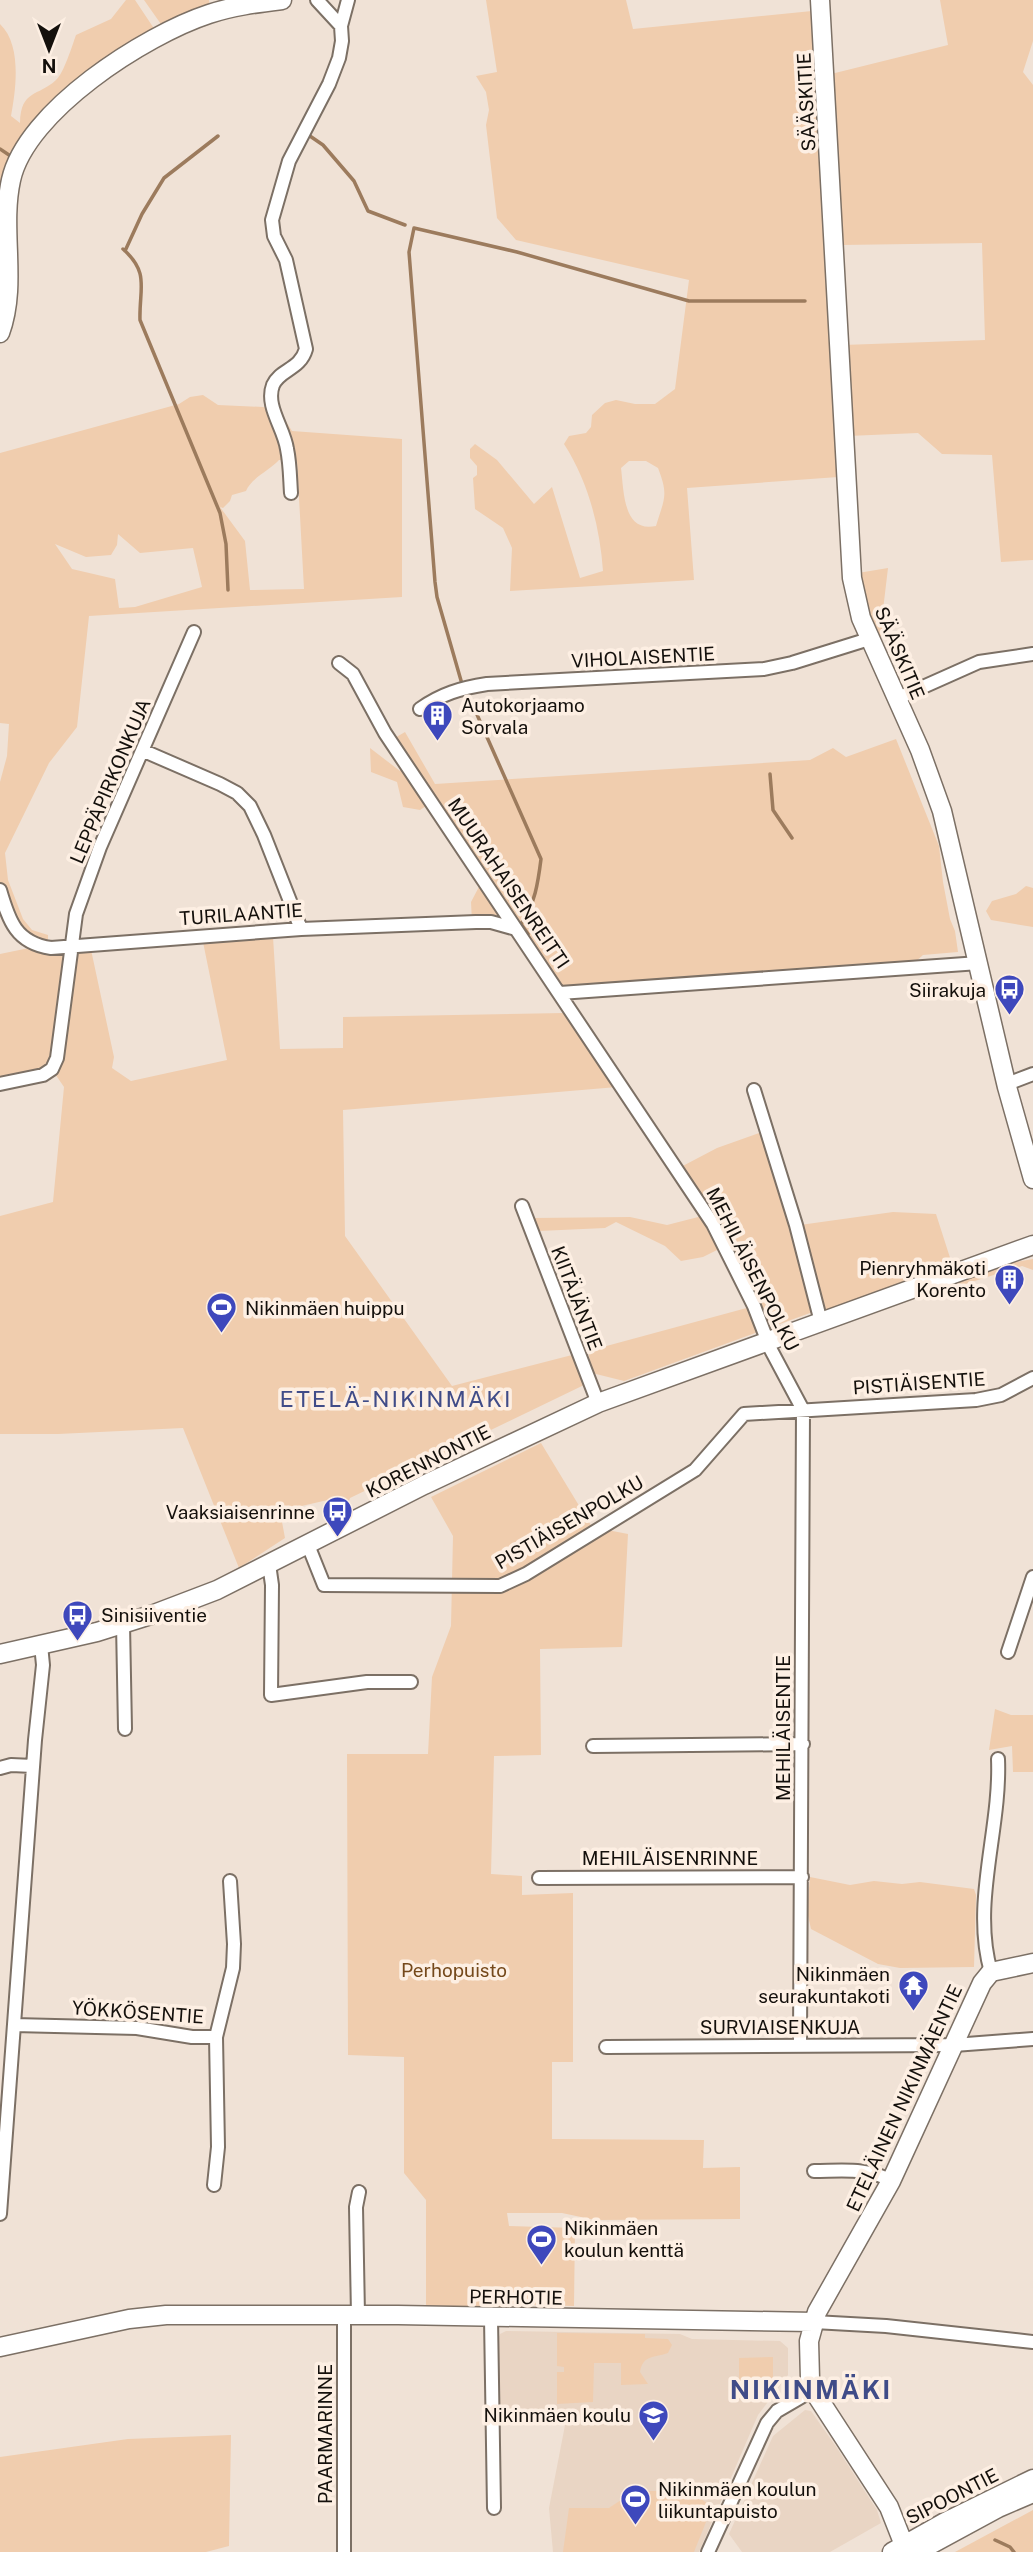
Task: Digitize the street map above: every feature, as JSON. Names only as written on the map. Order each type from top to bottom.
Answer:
[{"type":"street","points":[[0,333],[8,299],[8,196],[15,163],[27,140],[68,98],[164,33],[217,12],[282,0]]},
{"type":"street","points":[[317,0],[341,26]]},
{"type":"street","points":[[291,493],[287,445],[271,400],[274,384],[281,375],[296,366],[306,349],[286,260],[274,236],[272,220],[289,161],[329,84],[338,58],[342,41],[341,26],[348,0]]},
{"type":"street","name":"SÄÄSKITIE","points":[[820,0],[828,109],[850,567],[861,618],[920,750],[942,811],[1006,1084],[1033,1179]]},
{"type":"street","name":"LEPPÄPIRKONKUJA","points":[[0,1084],[43,1075],[52,1069],[57,1058],[76,914],[100,847],[194,632]]},
{"type":"street","name":"VIHOLAISENTIE","points":[[420,709],[452,691],[487,684],[764,669],[869,639]]},
{"type":"street","points":[[896,699],[979,662],[1033,654]]},
{"type":"street","name":"MUURAHAISENREITTI","points":[[340,663],[353,674],[385,733],[560,993],[927,969],[979,963]]},
{"type":"street","points":[[144,751],[218,783],[237,793],[250,806],[301,929]]},
{"type":"street","name":"TURILAANTIE","points":[[0,890],[11,923],[36,946],[73,947],[301,929],[482,922],[508,925],[516,929]]},
{"type":"street","name":"MEHILÄISENPOLKU","points":[[560,993],[713,1224],[803,1410]]},
{"type":"street","points":[[1006,1084],[1033,1074]]},
{"type":"street","points":[[754,1090],[796,1225],[821,1322]]},
{"type":"street","name":"KIITÄJÄNTIE","points":[[522,1206],[598,1403]]},
{"type":"street","name":"KORENNONTIE","points":[[0,1654],[123,1624],[217,1590],[447,1474],[598,1403],[1033,1245]]},
{"type":"street","name":"PISTIÄISENTIE","points":[[803,1410],[976,1400],[1001,1395],[1033,1378]]},
{"type":"street","name":"PISTIÄISENPOLKU","points":[[308,1545],[324,1585],[500,1586],[526,1574],[695,1470],[744,1414],[803,1410]]},
{"type":"street","name":"MEHILÄISENTIE","points":[[800,2045],[803,1410]]},
{"type":"street","points":[[269,1564],[272,1585],[271,1695],[367,1682],[411,1682]]},
{"type":"street","points":[[1008,1652],[1033,1577]]},
{"type":"street","points":[[123,1624],[125,1730]]},
{"type":"street","points":[[0,2214],[43,1665],[41,1645]]},
{"type":"street","points":[[593,1746],[803,1744]]},
{"type":"street","points":[[999,1759],[997,1804],[986,1884],[985,1951],[991,1972],[1033,1963]]},
{"type":"street","points":[[0,1768],[11,1765],[33,1766]]},
{"type":"street","name":"MEHILÄISENRINNE","points":[[539,1878],[802,1877]]},
{"type":"street","points":[[214,2185],[218,2147],[216,2037],[233,1969],[234,1919],[230,1881]]},
{"type":"street","name":"ETELÄINEN NIKINMÄENTIE","points":[[910,2547],[895,2527],[889,2507],[813,2390],[809,2341],[814,2322],[891,2181],[982,1983],[991,1972]]},
{"type":"street","name":"YÖKKÖSENTIE","points":[[14,2025],[137,2028],[192,2037],[216,2037]]},
{"type":"street","name":"SURVIAISENKUJA","points":[[606,2047],[954,2045],[1033,2039]]},
{"type":"street","points":[[814,2171],[866,2172],[881,2175],[891,2181]]},
{"type":"street","name":"PAARMARINNE","points":[[344,2552],[351,2315],[359,2192]]},
{"type":"street","name":"PERHOTIE","points":[[0,2347],[156,2316],[351,2315],[814,2322],[886,2326],[1033,2342]]},
{"type":"street","points":[[491,2318],[494,2508]]},
{"type":"street","points":[[708,2552],[766,2423],[777,2411],[813,2390]]},
{"type":"street","name":"SIPOONTIE","points":[[910,2547],[1033,2479]]},
{"type":"street","name":"SIPOONTIE","points":[[910,2547],[1033,2493]]},
{"type":"shaded area","name":"Nikinmäen koulu","points":[[506,2331],[680,2334],[692,2339],[780,2341],[788,2348],[788,2375],[758,2415],[699,2552],[553,2552],[549,2508],[566,2420],[498,2419],[498,2340],[500,2334]]},
{"type":"shaded area","points":[[805,2410],[811,2411],[837,2448],[877,2510],[881,2523],[830,2552],[742,2552],[729,2534],[773,2436]]},
{"type":"green space","points":[[126,0],[135,0],[155,30],[19,141],[11,161],[0,240],[0,24],[12,43],[16,81],[11,116],[20,123],[21,112],[27,99],[59,77],[76,35],[111,19]]},
{"type":"green space","points":[[144,0],[209,0],[210,9],[163,27]]},
{"type":"green space","points":[[486,0],[626,0],[633,29],[812,11],[838,477],[687,488],[694,580],[510,591],[512,548],[503,528],[475,509],[473,478],[477,475],[477,466],[470,458],[470,449],[475,444],[497,460],[534,504],[552,487],[580,578],[603,571],[591,505],[580,473],[564,444],[569,436],[586,433],[591,427],[592,415],[605,403],[616,400],[655,404],[675,389],[689,280],[516,240],[497,218],[486,125],[489,110],[486,92],[476,76],[497,72]],"holes":[[[629,461],[646,461],[658,468],[664,497],[656,526],[645,527],[637,523],[627,509],[621,468]]]},
{"type":"green space","points":[[940,0],[1033,0],[1033,41],[1023,72],[1033,85],[1033,560],[1001,562],[992,455],[942,454],[918,433],[848,436],[843,345],[985,340],[982,243],[841,245],[831,74],[948,45]]},
{"type":"green space","points":[[203,395],[218,405],[263,407],[280,412],[292,431],[402,439],[402,597],[89,616],[77,727],[49,763],[5,853],[8,880],[23,919],[32,930],[48,935],[48,947],[90,945],[114,1057],[112,1068],[131,1081],[227,1060],[203,942],[273,937],[280,1049],[343,1048],[343,1017],[564,1013],[617,1087],[343,1110],[345,1236],[452,1386],[572,1355],[584,1385],[350,1498],[348,1504],[337,1510],[332,1499],[280,1511],[285,1538],[239,1568],[183,1428],[0,1434],[0,1216],[53,1202],[64,1087],[49,1065],[37,1071],[0,1078],[0,954],[29,948],[14,938],[0,905],[0,782],[7,756],[9,724],[0,723],[0,453],[179,404],[190,397]],"holes":[[[279,460],[297,461],[304,589],[250,590],[245,541],[220,507],[223,508],[232,495],[246,491],[252,482]],[[118,534],[140,553],[193,548],[202,587],[135,607],[119,608],[115,579],[72,569],[55,544],[86,557],[111,555],[117,545]]]},
{"type":"green space","points":[[888,568],[883,610],[888,637],[874,635],[858,573]]},
{"type":"green space","points":[[405,732],[435,784],[810,760],[833,748],[846,757],[896,739],[939,846],[943,882],[958,952],[923,955],[913,964],[563,989],[435,800],[420,810],[403,807],[397,782],[371,772],[370,748],[400,771],[403,757],[393,739]]},
{"type":"green space","points":[[481,883],[505,919],[472,922],[471,902]]},
{"type":"green space","points":[[1026,886],[1033,888],[1033,927],[991,920],[986,911],[992,901],[1016,894]]},
{"type":"green space","points":[[762,1132],[800,1225],[893,1212],[936,1214],[953,1267],[829,1313],[821,1309],[624,1381],[592,1373],[588,1351],[754,1306],[723,1247],[703,1257],[681,1261],[665,1246],[616,1222],[605,1228],[539,1231],[533,1218],[630,1217],[667,1225],[706,1215],[677,1169],[717,1148]]},
{"type":"green space","points":[[1033,1259],[1033,1270],[1022,1266],[959,1286],[956,1281],[1004,1264]]},
{"type":"green space","name":"Perhopuisto","points":[[541,1443],[592,1527],[628,1534],[622,1647],[540,1649],[541,1755],[494,1756],[491,1874],[522,1876],[522,1895],[573,1893],[573,2062],[552,2062],[552,2139],[704,2140],[703,2168],[740,2167],[740,2219],[595,2220],[562,2213],[507,2213],[509,2226],[575,2228],[574,2306],[509,2304],[508,2319],[426,2310],[426,2200],[404,2173],[404,2057],[348,2055],[347,1754],[428,1754],[432,1677],[451,1626],[453,1536],[431,1497]]},
{"type":"green space","points":[[995,1709],[1011,1715],[1033,1715],[1033,1772],[1013,1772],[1012,1746],[989,1750]]},
{"type":"green space","points":[[810,1877],[850,1885],[874,1881],[902,1884],[920,1882],[974,1889],[974,1967],[900,1968],[878,1964],[811,1929],[807,1911]]},
{"type":"green space","points":[[557,2333],[645,2334],[645,2338],[668,2339],[672,2345],[668,2353],[644,2362],[640,2372],[648,2384],[621,2385],[621,2363],[594,2363],[593,2402],[557,2404],[557,2372],[564,2372],[564,2367],[557,2366]]},
{"type":"green space","points":[[773,2357],[773,2384],[739,2382],[739,2358]]},
{"type":"green space","points":[[231,2435],[229,2546],[206,2552],[0,2552],[0,2457],[128,2439]]},
{"type":"green space","name":"Nikinmäen koulun liikuntapuisto","points":[[695,2483],[700,2498],[712,2507],[694,2552],[563,2552],[569,2508],[609,2508],[644,2491],[688,2491]]},
{"type":"green space","points":[[1033,2510],[1033,2552],[955,2552]]},
{"type":"waterway","points":[[307,134],[323,145],[354,181],[368,211],[405,225]]},
{"type":"waterway","points":[[125,251],[142,214],[164,178],[218,136]]},
{"type":"waterway","points":[[0,149],[12,157]]},
{"type":"waterway","points":[[462,684],[435,582],[409,252],[414,228],[517,252],[689,301],[805,301]]},
{"type":"waterway","points":[[123,249],[140,274],[140,320],[220,513],[226,544],[228,590]]},
{"type":"waterway","points":[[467,692],[541,859],[533,901],[521,924],[528,934]]},
{"type":"waterway","points":[[770,774],[773,810],[792,838]]},
{"type":"waterway","points":[[995,2540],[1014,2552]]},
{"type":"place","name":"Autokorjaamo Sorvala","points":[[438,743]]},
{"type":"place","name":"Siirakuja","points":[[1009,1017]]},
{"type":"place","name":"Pienryhmäkoti Korento","points":[[1009,1306]]},
{"type":"place","name":"Nikinmäen huippu","points":[[222,1335]]},
{"type":"place","name":"Vaaksiaisenrinne","points":[[338,1539]]},
{"type":"place","name":"Sinisiiventie","points":[[78,1642]]},
{"type":"place","name":"Nikinmäen seurakuntakoti","points":[[913,2012]]},
{"type":"place","name":"Nikinmäen koulun kenttä","points":[[541,2266]]},
{"type":"place","name":"Nikinmäen koulu","points":[[654,2442]]},
{"type":"place","name":"Nikinmäen koulun liikuntapuisto","points":[[635,2527]]},
{"type":"district","name":"ETELÄ-NIKINMÄKI","points":[[396,1398]]},
{"type":"district","name":"NIKINMÄKI","points":[[811,2389]]}]
